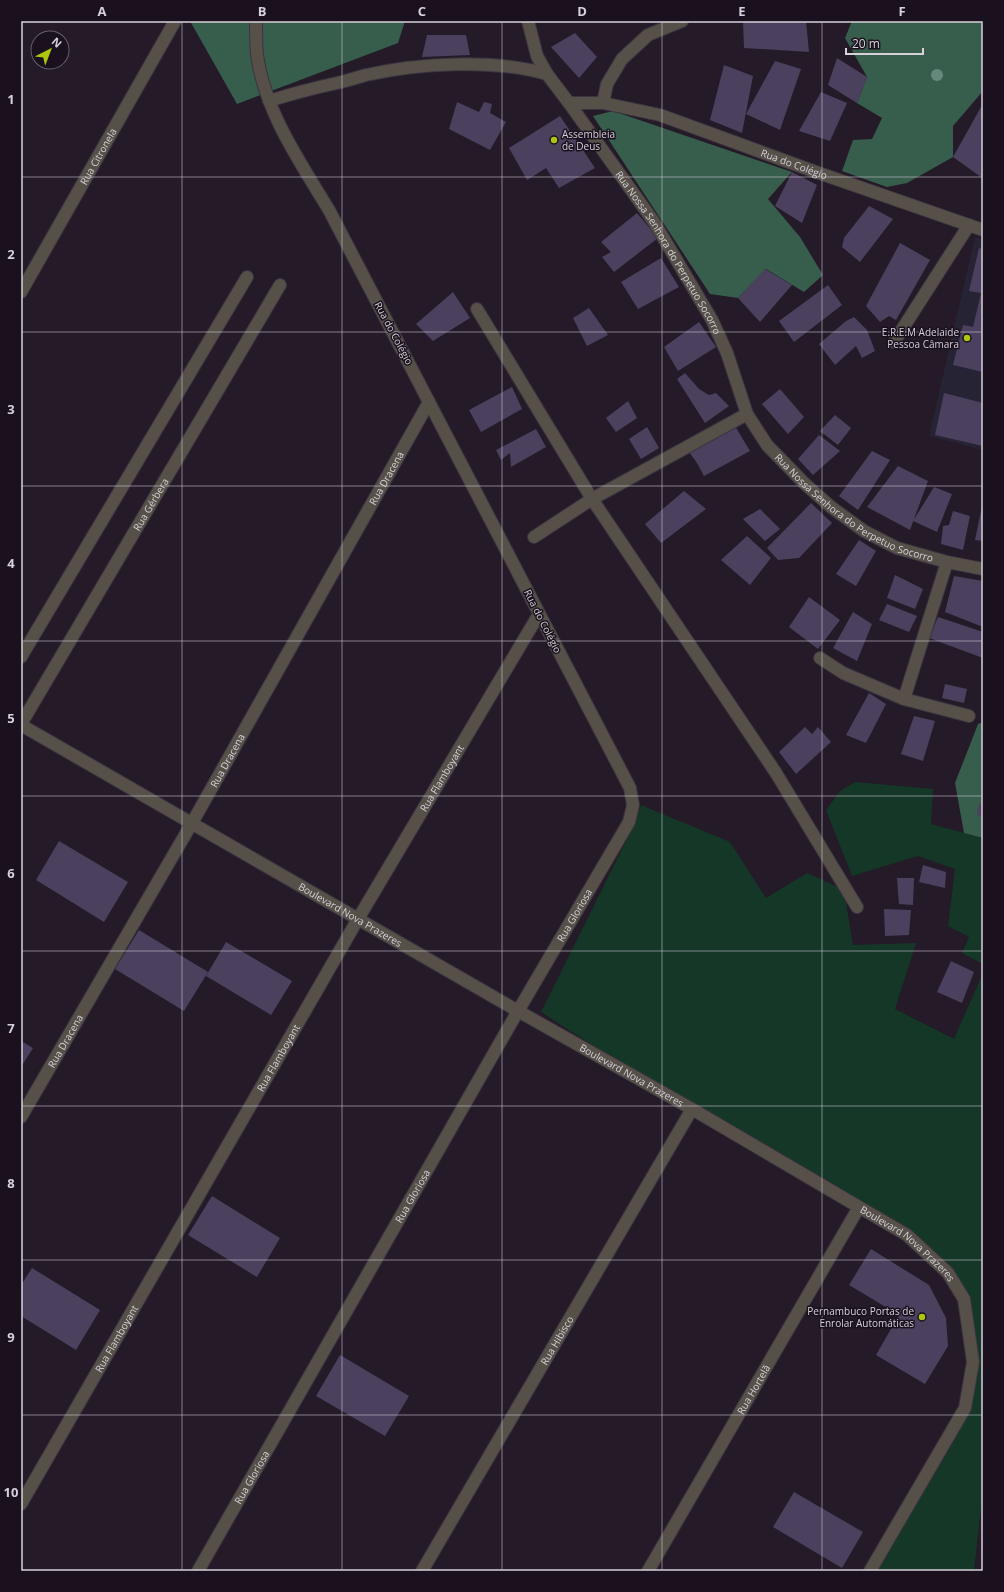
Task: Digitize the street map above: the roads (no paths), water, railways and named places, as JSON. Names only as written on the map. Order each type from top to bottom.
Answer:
[{"type":"street","name":"Rua Citronela","points":[[21,292],[175,21]]},
{"type":"street","name":"Rua do Colégio","points":[[256,21],[257,55],[269,101],[294,152],[329,210],[630,788],[633,805],[629,822]]},
{"type":"street","points":[[528,21],[537,56],[547,74],[569,103]]},
{"type":"street","points":[[603,103],[607,84],[622,59],[648,35],[682,21]]},
{"type":"street","points":[[269,101],[297,92],[366,75],[455,64],[495,65],[530,69],[547,74]]},
{"type":"street","name":"Rua do Colégio","points":[[569,103],[603,103],[660,115],[816,172],[983,230]]},
{"type":"street","name":"Rua Nossa Senhora do Perpetuo Socorro","points":[[569,103],[654,222],[712,320],[727,353],[747,414],[768,444],[804,483],[831,507],[864,531],[897,548],[947,562],[983,569]]},
{"type":"street","points":[[894,342],[969,225]]},
{"type":"street","points":[[21,657],[247,277]]},
{"type":"street","name":"Rua Gérbera","points":[[21,725],[280,285]]},
{"type":"street","points":[[477,309],[592,499],[776,773],[857,907]]},
{"type":"street","name":"Rua Dracena","points":[[21,1117],[192,823],[429,402]]},
{"type":"street","points":[[534,537],[592,499],[747,414]]},
{"type":"street","points":[[904,699],[947,562]]},
{"type":"street","name":"Rua Flamboyant","points":[[21,1504],[358,919],[540,614]]},
{"type":"street","points":[[820,658],[849,676],[904,699],[970,716]]},
{"type":"street","name":"Boulevard Nova Prazeres","points":[[21,725],[518,1011],[692,1109],[907,1235],[948,1274],[964,1299],[973,1362],[965,1408],[870,1571]]},
{"type":"street","name":"Rua Gloriosa","points":[[198,1571],[518,1011],[629,822]]},
{"type":"street","name":"Rua Hibisco","points":[[422,1571],[692,1109]]},
{"type":"street","name":"Rua Hortelã","points":[[648,1571],[859,1207]]},
{"type":"place","name":"Assembleia de Deus","points":[[554,140]]},
{"type":"place","name":"E.R.E.M Adelaide Pessoa Câmara","points":[[967,338]]},
{"type":"place","name":"Pernambuco Portas de Enrolar Automáticas","points":[[922,1317]]}]
